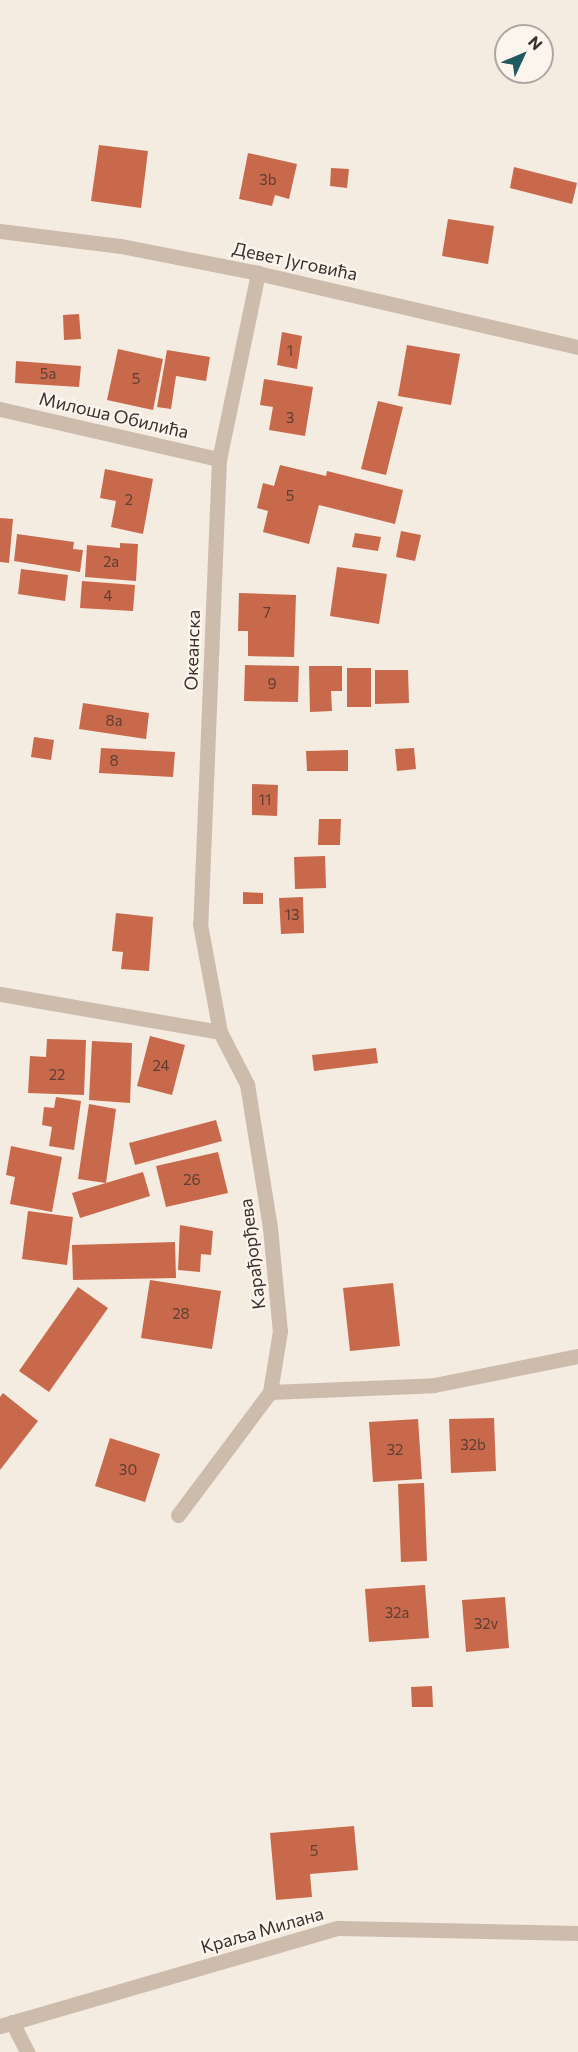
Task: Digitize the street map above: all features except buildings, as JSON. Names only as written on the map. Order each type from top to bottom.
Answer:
[{"type":"street","name":"Девет Југовића","points":[[0,231],[121,246],[258,273],[578,347]]},
{"type":"street","name":"Океанска","points":[[220,1032],[200,924],[219,459],[258,273]]},
{"type":"street","name":"Милоша Обилића","points":[[0,409],[219,459]]},
{"type":"street","points":[[0,994],[220,1032]]},
{"type":"street","name":"Карађорђева","points":[[220,1032],[247,1084],[270,1228],[280,1331],[270,1392]]},
{"type":"street","points":[[178,1515],[270,1392],[434,1384],[578,1356]]},
{"type":"street","name":"Краља Милана","points":[[6,2024],[338,1928],[578,1933]]},
{"type":"street","points":[[6,2024],[27,2052]]}]
